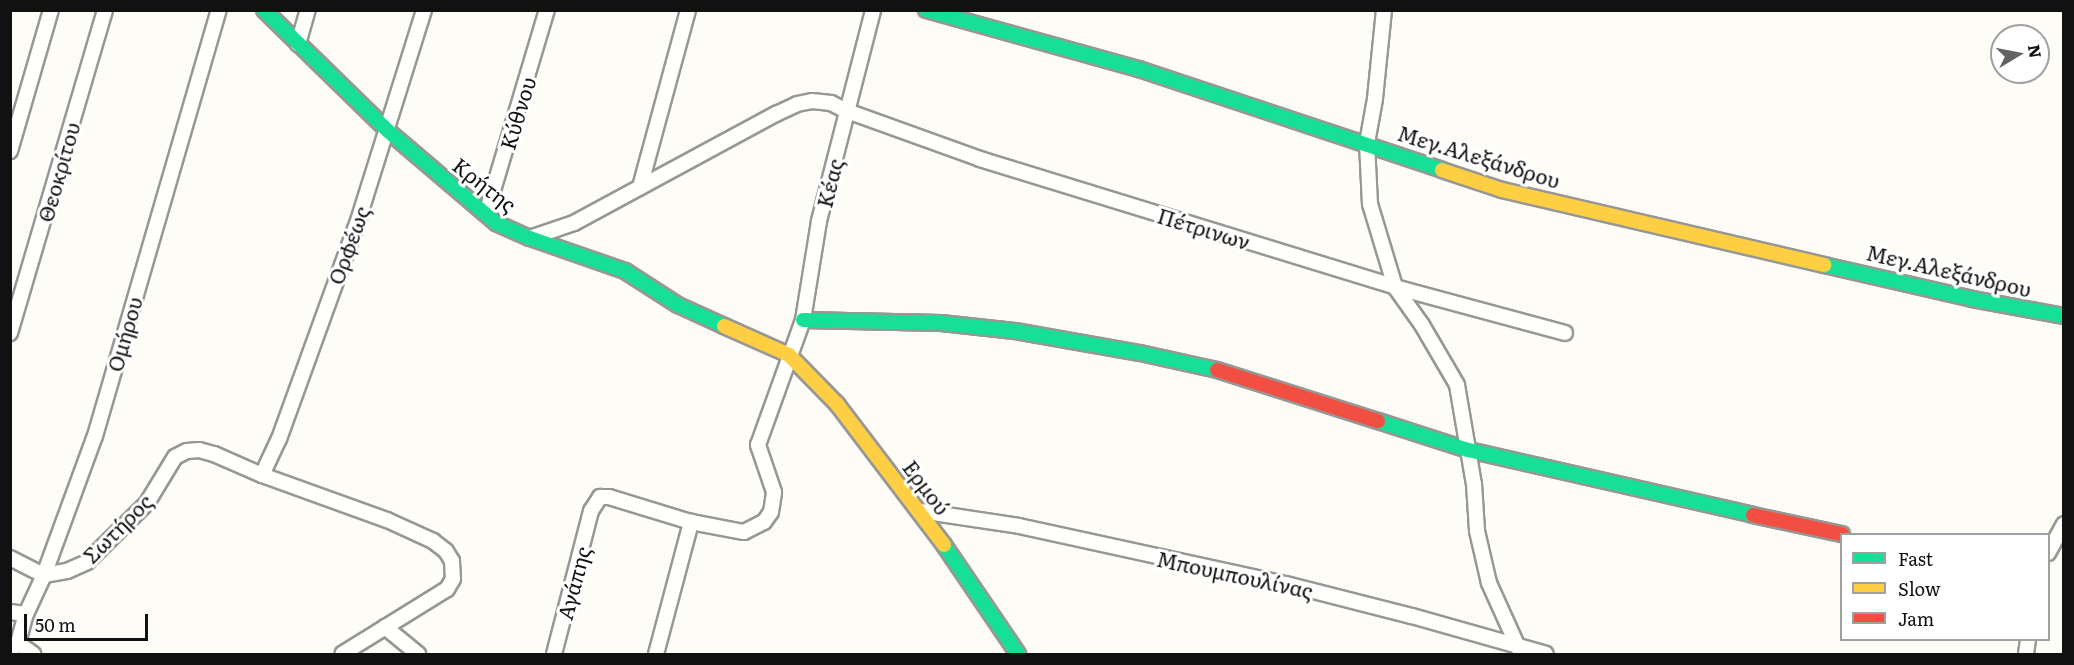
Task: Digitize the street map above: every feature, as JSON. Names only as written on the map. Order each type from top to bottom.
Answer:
[{"type":"street","points":[[10,151],[51,10]]},
{"type":"street","name":"Θεοκρίτου","points":[[10,333],[105,10]]},
{"type":"street","name":"Ομήρου","points":[[14,647],[44,575],[95,436],[219,10]]},
{"type":"street","name":"Κρήτης","points":[[264,10],[388,131],[496,223],[530,238],[625,271],[678,305],[789,355]]},
{"type":"street","points":[[298,44],[308,10]]},
{"type":"street","name":"Ορφέως","points":[[262,475],[279,439],[388,131],[424,10]]},
{"type":"street","name":"Κύθνου","points":[[486,214],[548,10]]},
{"type":"street","points":[[640,187],[688,10]]},
{"type":"street","name":"Κέας","points":[[591,511],[600,497],[609,497],[691,522],[744,532],[764,522],[771,512],[774,492],[758,445],[803,320],[819,221],[873,10]]},
{"type":"street","name":"Μεγ.Αλεξάνδρου","points":[[926,10],[1139,69],[1367,143],[1502,190],[1972,299],[2064,316]]},
{"type":"street","points":[[1384,10],[1375,99],[1367,143],[1370,204],[1395,287],[1422,325],[1456,385],[1468,450],[1478,531],[1489,583],[1520,652]]},
{"type":"street","name":"Πέτρινων","points":[[530,238],[574,223],[797,104],[812,101],[831,103],[847,111],[980,159],[1395,287],[1565,333]]},
{"type":"street","points":[[803,320],[941,323],[1015,331],[1140,352],[1239,375],[1468,450],[1667,497],[1840,534]]},
{"type":"street","name":"Ερμού","points":[[789,355],[837,404],[920,511],[1018,654]]},
{"type":"street","name":"Σωτήρος","points":[[44,575],[67,571],[87,562],[147,502],[175,457],[187,451],[199,450],[262,475]]},
{"type":"street","points":[[262,475],[387,520],[433,541],[446,551],[455,569],[453,579],[447,589],[342,654]]},
{"type":"street","name":"Αγάπης","points":[[554,654],[591,511]]},
{"type":"street","name":"Μπουμπουλίνας","points":[[920,511],[1019,526],[1286,584],[1412,616],[1520,652],[1546,654]]},
{"type":"street","points":[[656,654],[691,522]]},
{"type":"street","points":[[2050,551],[2064,524]]},
{"type":"street","points":[[10,558],[44,575]]},
{"type":"street","points":[[10,612],[26,614]]},
{"type":"street","points":[[385,627],[418,654]]},
{"type":"street","points":[[14,647],[33,654]]},
{"type":"traffic: fast","points":[[264,10],[388,131],[496,223],[530,238],[625,271],[678,305],[724,326]]},
{"type":"traffic: fast","points":[[926,10],[1139,69],[1442,170]]},
{"type":"traffic: fast","points":[[1824,265],[1972,299],[2064,316]]},
{"type":"traffic: fast","points":[[803,320],[941,323],[1015,331],[1140,353],[1217,370]]},
{"type":"traffic: fast","points":[[1378,421],[1468,450],[1753,515]]},
{"type":"traffic: fast","points":[[944,545],[1018,654]]},
{"type":"traffic: slow","points":[[1442,170],[1502,190],[1824,265]]},
{"type":"traffic: slow","points":[[724,326],[789,355],[837,404],[944,545]]},
{"type":"traffic: jam","points":[[1217,370],[1378,421]]},
{"type":"traffic: jam","points":[[1753,515],[1840,534]]}]
